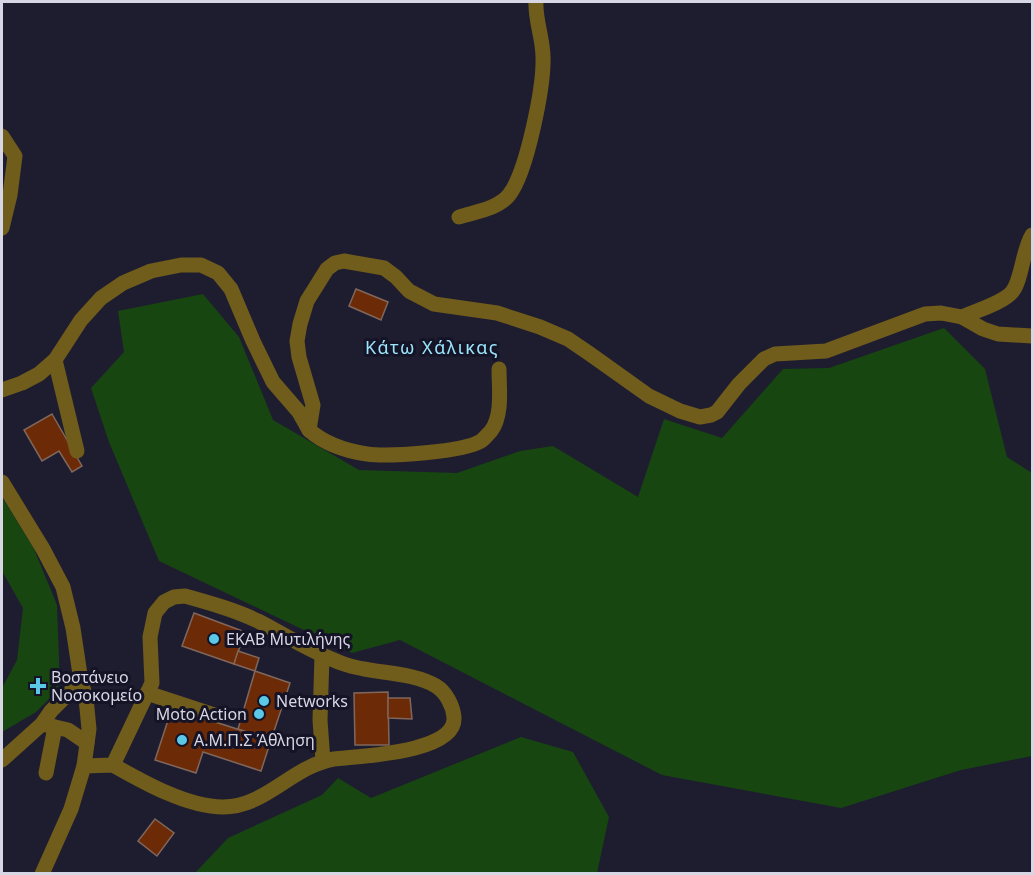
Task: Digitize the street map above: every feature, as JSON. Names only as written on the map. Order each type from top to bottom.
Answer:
[{"type":"street","points":[[459,218],[494,206],[509,195],[523,164],[542,79],[543,55],[536,2]]},
{"type":"street","points":[[2,136],[15,156],[10,195],[2,228]]},
{"type":"street","points":[[962,317],[1011,294],[1016,286],[1024,253],[1032,236]]},
{"type":"street","points":[[309,430],[313,405],[299,357],[297,341],[300,324],[307,301],[327,269],[335,263],[344,261],[384,268],[409,291],[434,304],[497,313],[558,335],[590,354],[650,396],[680,411],[700,417],[717,412],[739,384],[764,359],[776,354],[826,351],[925,314],[941,313],[962,317],[983,329],[998,334],[1032,336]]},
{"type":"street","points":[[2,390],[22,384],[39,374],[55,360],[81,320],[101,298],[123,283],[151,271],[181,265],[201,265],[218,273],[231,289],[269,375],[299,412],[309,430],[320,440],[368,454],[402,454],[464,447],[482,441],[492,430],[497,418],[499,369]]},
{"type":"street","points":[[55,360],[77,450]]},
{"type":"street","points":[[2,482],[63,587],[86,698],[89,729],[84,766],[71,809],[42,873]]},
{"type":"street","points":[[84,766],[113,765],[142,782],[192,802],[222,807],[247,803],[268,794],[309,766],[323,761],[404,751],[443,737],[453,727],[454,716],[449,700],[438,687],[424,681],[347,665],[322,656],[257,621],[185,596],[174,597],[164,602],[155,613],[150,637],[152,682],[113,765]]},
{"type":"street","points":[[322,656],[320,720],[323,761]]},
{"type":"street","points":[[46,773],[51,711],[81,681]]},
{"type":"street","points":[[147,693],[217,716]]},
{"type":"street","points":[[2,760],[48,726],[73,732],[87,743]]},
{"type":"green space","points":[[203,294],[239,337],[273,420],[359,470],[457,473],[520,451],[553,446],[638,497],[664,419],[722,438],[783,369],[829,368],[944,328],[985,369],[1007,457],[1032,473],[1032,756],[961,770],[841,808],[662,775],[400,640],[352,653],[159,561],[109,442],[91,388],[124,352],[118,311]]},
{"type":"green space","points":[[2,497],[34,549],[57,605],[60,688],[36,712],[2,732],[2,688],[17,660],[23,608],[2,571]]},
{"type":"green space","points":[[521,737],[573,752],[609,817],[597,873],[195,873],[228,838],[322,795],[338,778],[371,798]]},
{"type":"building","points":[[356,289],[388,302],[381,320],[349,306]]},
{"type":"building","points":[[52,414],[82,466],[72,472],[59,451],[42,461],[24,430]]},
{"type":"building","name":"ΕΚΑΒ Μυτιλήνης","points":[[194,613],[245,632],[234,664],[182,646]]},
{"type":"building","points":[[238,651],[259,658],[255,671],[234,664]]},
{"type":"building","points":[[255,671],[290,683],[271,740],[238,729]]},
{"type":"building","points":[[388,692],[389,745],[355,745],[354,693]]},
{"type":"building","points":[[388,698],[410,698],[412,719],[388,718]]},
{"type":"building","points":[[172,708],[271,740],[261,771],[203,752],[196,773],[155,760]]},
{"type":"building","points":[[155,819],[174,833],[157,856],[138,841]]},
{"type":"place","name":"ΕΚΑΒ Μυτιλήνης","points":[[214,639]]},
{"type":"place","name":"Βοστάνειο Νοσοκομείο","points":[[38,686]]},
{"type":"place","name":"Networks","points":[[264,701]]},
{"type":"place","name":"Moto Action","points":[[259,714]]},
{"type":"place","name":"Α.Μ.Π.Σ Άθληση","points":[[182,740]]},
{"type":"district","name":"Κάτω Χάλικας","points":[[432,348]]}]
